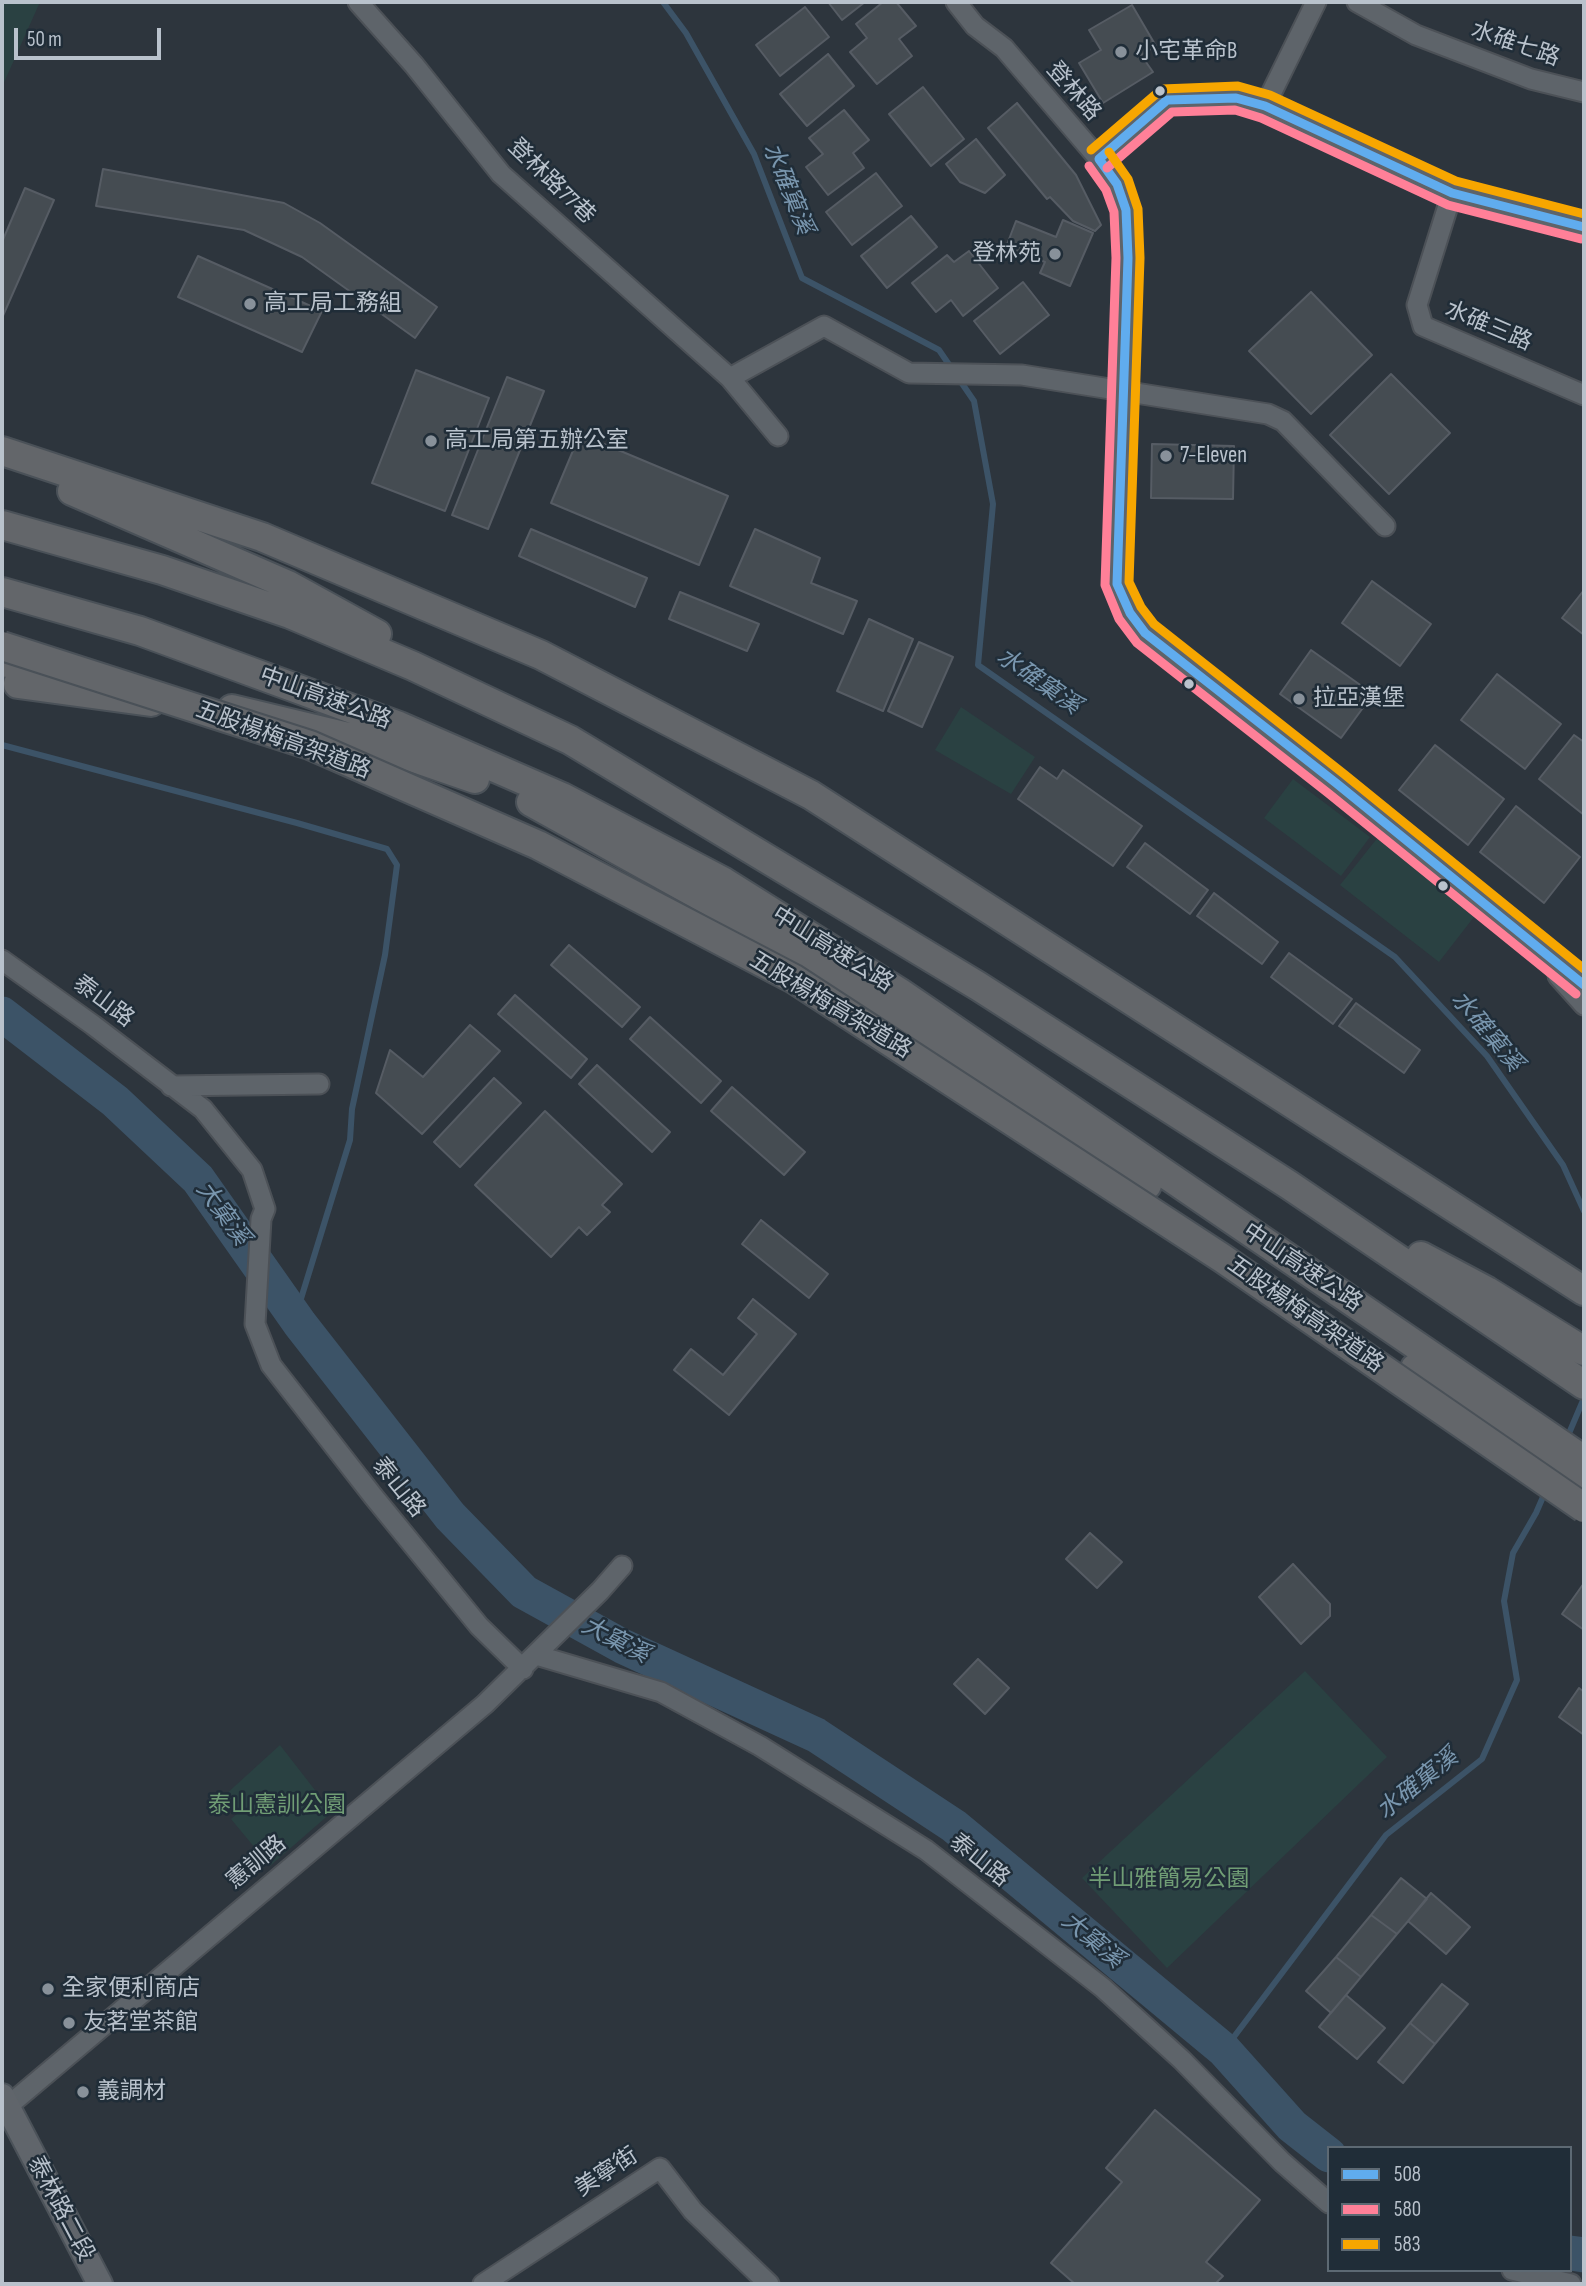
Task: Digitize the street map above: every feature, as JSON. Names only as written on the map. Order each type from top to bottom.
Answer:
[{"type":"highway","points":[[2,451],[262,537],[528,650],[811,796],[1584,1291]]},
{"type":"highway","points":[[2,460],[288,585],[570,740]]},
{"type":"highway","name":"中山高速公路","points":[[2,525],[162,570],[290,614],[413,666],[570,740],[978,986],[1289,1185],[1581,1383]]},
{"type":"highway","name":"中山高速公路","points":[[2,592],[140,631],[399,726],[562,797],[724,882],[898,992],[1545,1446],[1580,1475]]},
{"type":"highway","name":"五股楊梅高架道路","points":[[2,646],[310,745],[538,845],[794,979],[1222,1258],[1584,1508]]},
{"type":"highway","points":[[2,662],[279,719],[365,741],[446,767],[724,882]]},
{"type":"highway","points":[[2,681],[279,719]]},
{"type":"highway","points":[[525,799],[711,902],[889,1013],[1320,1302],[1545,1446]]},
{"type":"highway","points":[[1289,1185],[1487,1291],[1584,1351]]},
{"type":"main road","name":"泰林路二段","points":[[5,2101],[100,2284]]},
{"type":"street","name":"登林路77巷","points":[[358,2],[414,65],[502,174],[730,378],[778,436]]},
{"type":"street","name":"登林路","points":[[956,2],[975,26],[1004,48],[1099,159],[1117,184],[1126,210],[1128,258],[1117,584],[1130,613],[1145,633],[1336,783],[1584,985]]},
{"type":"street","points":[[1265,106],[1316,2]]},
{"type":"street","name":"水碓七路","points":[[1357,2],[1416,35],[1531,79],[1584,92]]},
{"type":"street","points":[[1099,159],[1167,100],[1236,98],[1265,106],[1452,193],[1584,227]]},
{"type":"street","name":"水碓三路","points":[[1452,193],[1417,305],[1423,326],[1584,395]]},
{"type":"street","points":[[730,378],[824,326],[909,373],[1022,375],[1268,414],[1283,421],[1385,526]]},
{"type":"street","name":"登林路","points":[[1513,926],[1584,1004]]},
{"type":"street","name":"泰山路","points":[[2,960],[203,1109],[252,1170],[265,1209],[261,1219],[255,1324],[271,1365],[479,1626],[530,1662],[661,1692],[760,1746],[926,1850],[1103,1988],[1182,2060],[1282,2162],[1327,2201]]},
{"type":"street","points":[[171,1086],[320,1084]]},
{"type":"street","name":"憲訓路","points":[[5,2101],[485,1704],[530,1662],[622,1566]]},
{"type":"street","name":"美寧街","points":[[483,2284],[660,2168],[693,2211],[769,2284]]},
{"type":"street","points":[[1520,2272],[1571,2284]]},
{"type":"green space","points":[[2,2],[40,2],[2,87]]},
{"type":"green space","points":[[961,707],[1035,757],[1011,794],[935,750]]},
{"type":"green space","points":[[1293,779],[1370,837],[1341,876],[1264,818]]},
{"type":"green space","points":[[1379,836],[1477,913],[1439,962],[1340,885]]},
{"type":"green space","name":"半山雅簡易公園","points":[[1305,1671],[1387,1757],[1167,1968],[1082,1878]]},
{"type":"green space","name":"泰山憲訓公園","points":[[280,1745],[332,1812],[270,1866],[231,1819],[238,1813],[224,1796]]},
{"type":"building","points":[[828,2],[865,2],[842,20]]},
{"type":"building","points":[[883,2],[896,2],[916,26],[899,39],[912,56],[877,84],[850,52],[867,38],[856,24]]},
{"type":"building","name":"小宅革命B","points":[[1132,5],[1156,46],[1141,55],[1153,72],[1103,103],[1079,63],[1101,50],[1089,30]]},
{"type":"building","points":[[805,7],[829,37],[780,76],[756,45]]},
{"type":"building","points":[[828,54],[854,86],[807,126],[780,94]]},
{"type":"building","points":[[923,87],[964,139],[931,166],[889,114]]},
{"type":"building","points":[[1017,103],[1076,175],[1101,225],[1095,231],[1073,221],[1050,197],[1047,199],[988,128]]},
{"type":"building","points":[[844,110],[869,140],[853,153],[864,168],[828,195],[806,167],[823,154],[809,138]]},
{"type":"building","points":[[976,139],[1005,175],[985,193],[960,182],[946,164]]},
{"type":"building","points":[[103,169],[284,203],[320,223],[437,307],[415,338],[302,257],[244,230],[96,206]]},
{"type":"building","points":[[876,173],[902,206],[852,245],[826,212]]},
{"type":"building","points":[[25,188],[54,200],[2,318],[2,242]]},
{"type":"building","points":[[911,216],[937,247],[887,288],[861,256]]},
{"type":"building","name":"登林苑","points":[[1063,220],[1093,233],[1070,286],[1040,273],[1045,262],[1006,247],[1016,221],[1056,237]]},
{"type":"building","points":[[969,251],[998,288],[963,316],[951,300],[936,312],[912,283],[947,255],[954,262]]},
{"type":"building","name":"高工局工務組","points":[[198,256],[322,311],[302,352],[178,297]]},
{"type":"building","points":[[1023,282],[1049,315],[1000,354],[974,321]]},
{"type":"building","points":[[1311,292],[1372,355],[1311,414],[1249,351]]},
{"type":"building","name":"高工局第五辦公室","points":[[416,370],[489,398],[445,511],[372,483]]},
{"type":"building","points":[[1391,374],[1450,433],[1389,494],[1330,435]]},
{"type":"building","points":[[507,377],[544,391],[488,529],[452,515]]},
{"type":"building","points":[[580,434],[728,496],[699,565],[551,503]]},
{"type":"building","points":[[1152,444],[1234,446],[1233,499],[1151,498]]},
{"type":"building","points":[[531,529],[647,578],[635,607],[519,556]]},
{"type":"building","points":[[755,529],[820,558],[811,583],[857,601],[843,634],[730,586]]},
{"type":"building","points":[[1372,581],[1431,624],[1400,666],[1342,623]]},
{"type":"building","points":[[1584,590],[1584,635],[1562,618]]},
{"type":"building","points":[[680,592],[759,624],[747,651],[669,619]]},
{"type":"building","points":[[869,619],[913,639],[883,711],[837,691]]},
{"type":"building","points":[[919,642],[953,657],[922,727],[888,711]]},
{"type":"building","points":[[1311,650],[1373,694],[1341,738],[1280,694]]},
{"type":"building","points":[[1497,674],[1561,724],[1525,769],[1461,720]]},
{"type":"building","points":[[1574,735],[1584,742],[1584,815],[1539,779]]},
{"type":"building","points":[[1435,745],[1504,799],[1468,845],[1399,790]]},
{"type":"building","points":[[1040,767],[1057,779],[1063,770],[1142,826],[1113,866],[1018,799]]},
{"type":"building","points":[[1516,806],[1580,857],[1544,903],[1480,852]]},
{"type":"building","points":[[1145,843],[1208,890],[1190,914],[1127,867]]},
{"type":"building","points":[[1214,893],[1278,942],[1262,964],[1197,916]]},
{"type":"building","points":[[569,945],[640,1007],[622,1027],[551,965]]},
{"type":"building","points":[[1289,953],[1352,999],[1333,1024],[1271,977]]},
{"type":"building","points":[[515,995],[587,1059],[571,1078],[498,1014]]},
{"type":"building","points":[[1356,1003],[1420,1050],[1404,1073],[1339,1026]]},
{"type":"building","points":[[650,1017],[721,1081],[701,1103],[630,1039]]},
{"type":"building","points":[[470,1025],[500,1051],[422,1134],[376,1093],[390,1050],[423,1077]]},
{"type":"building","points":[[597,1065],[670,1132],[652,1152],[579,1084]]},
{"type":"building","points":[[494,1078],[521,1103],[460,1167],[434,1142]]},
{"type":"building","points":[[732,1087],[805,1152],[784,1175],[711,1111]]},
{"type":"building","points":[[545,1111],[622,1184],[602,1205],[610,1212],[587,1235],[579,1227],[551,1257],[475,1185]]},
{"type":"building","points":[[761,1220],[828,1274],[809,1298],[742,1244]]},
{"type":"building","points":[[753,1299],[796,1334],[729,1415],[674,1370],[691,1349],[723,1375],[757,1334],[738,1318]]},
{"type":"building","points":[[1090,1533],[1122,1562],[1097,1588],[1066,1559]]},
{"type":"building","points":[[1293,1564],[1330,1604],[1330,1616],[1301,1644],[1259,1597]]},
{"type":"building","points":[[1584,1583],[1584,1630],[1562,1614]]},
{"type":"building","points":[[978,1659],[1009,1688],[985,1714],[954,1684]]},
{"type":"building","points":[[1579,1688],[1584,1692],[1584,1735],[1559,1717]]},
{"type":"building","points":[[1401,1878],[1427,1899],[1397,1934],[1371,1915]]},
{"type":"building","points":[[1431,1893],[1470,1927],[1446,1954],[1408,1921]]},
{"type":"building","points":[[1371,1915],[1397,1934],[1361,1977],[1336,1957]]},
{"type":"building","points":[[1336,1957],[1361,1977],[1331,2013],[1306,1991]]},
{"type":"building","points":[[1442,1984],[1468,2004],[1435,2044],[1410,2023]]},
{"type":"building","points":[[1346,1995],[1385,2028],[1357,2059],[1319,2027]]},
{"type":"building","points":[[1410,2023],[1435,2044],[1403,2083],[1378,2062]]},
{"type":"building","points":[[1155,2110],[1260,2200],[1206,2262],[1223,2276],[1215,2284],[1075,2284],[1051,2263],[1122,2182],[1106,2168]]},
{"type":"waterway","name":"水確窠溪","points":[[663,2],[686,33],[754,154],[802,278],[939,350],[974,401],[993,504],[978,665],[1395,957],[1487,1056],[1563,1165],[1584,1211]]},
{"type":"waterway","points":[[2,745],[387,849],[397,865],[385,955],[352,1109],[350,1140],[295,1318]]},
{"type":"waterway","name":"大窠溪","points":[[2,1014],[115,1101],[198,1179],[300,1324],[450,1516],[524,1592],[622,1646],[816,1735],[954,1826],[1224,2050],[1292,2126],[1327,2153]]},
{"type":"waterway","name":"水確窠溪","points":[[1567,1438],[1584,1398]]},
{"type":"waterway","name":"水確窠溪","points":[[1224,2050],[1386,1835],[1482,1759],[1517,1680],[1504,1601],[1513,1553],[1546,1490]]},
{"type":"waterway","name":"大窠溪","points":[[1572,2253],[1584,2255]]},
{"type":"transit line","name":"583","points":[[1091,150],[1162,89],[1238,86],[1270,95],[1456,181],[1584,214]]},
{"type":"transit line","name":"508","points":[[1099,159],[1167,100],[1236,98],[1265,106],[1452,193],[1584,227]]},
{"type":"transit line","name":"580","points":[[1107,168],[1172,112],[1235,110],[1261,118],[1448,205],[1581,239]]},
{"type":"transit line","name":"583","points":[[1109,152],[1128,179],[1138,209],[1140,258],[1129,582],[1141,607],[1154,624],[1584,969]]},
{"type":"transit line","name":"508","points":[[1099,159],[1117,184],[1126,210],[1128,258],[1117,584],[1130,613],[1145,633],[1336,783],[1584,985]]},
{"type":"transit line","name":"580","points":[[1089,166],[1106,190],[1114,212],[1116,258],[1105,585],[1119,619],[1137,643],[1328,793],[1576,994]]},
{"type":"place","name":"小宅革命B","points":[[1121,52]]},
{"type":"place","name":"登林苑","points":[[1055,254]]},
{"type":"place","name":"高工局工務組","points":[[250,304]]},
{"type":"place","name":"高工局第五辦公室","points":[[431,441]]},
{"type":"place","name":"7-Eleven","points":[[1166,456]]},
{"type":"place","name":"拉亞漢堡","points":[[1299,699]]},
{"type":"place","name":"全家便利商店","points":[[48,1989]]},
{"type":"place","name":"友茗堂茶館","points":[[69,2023]]},
{"type":"place","name":"義調材","points":[[83,2092]]}]
